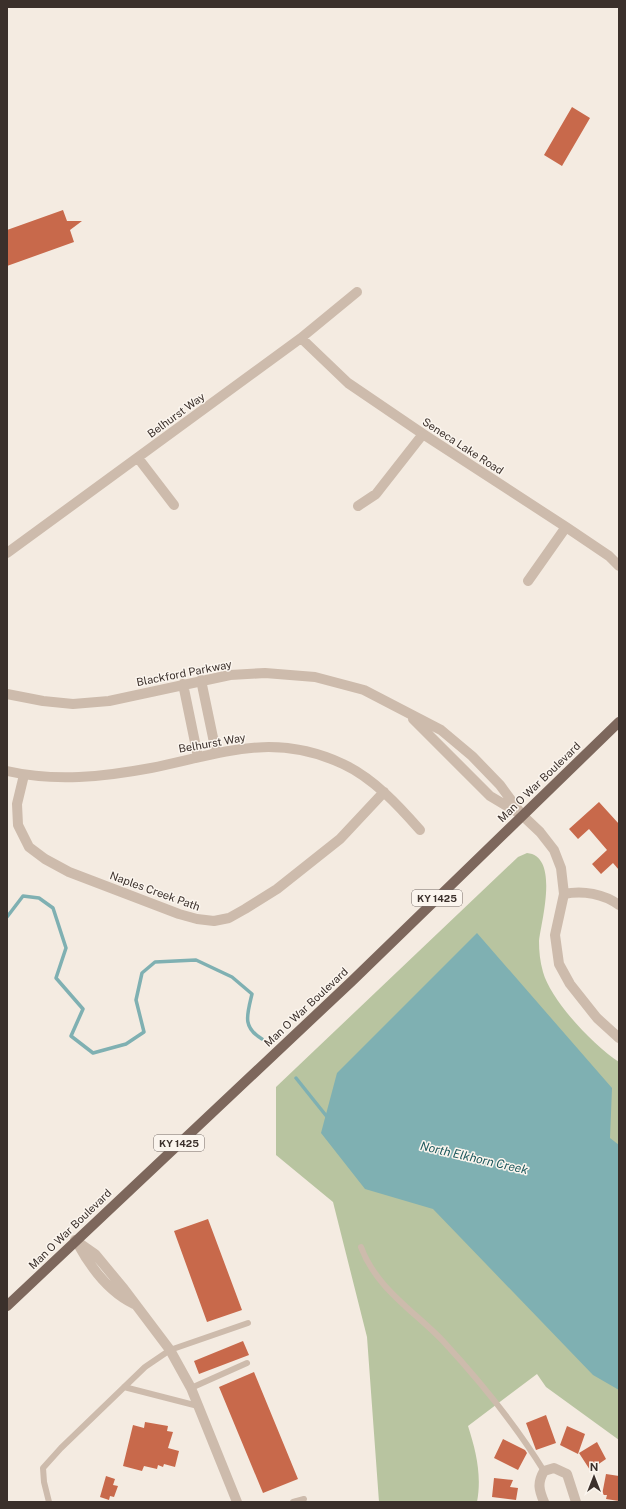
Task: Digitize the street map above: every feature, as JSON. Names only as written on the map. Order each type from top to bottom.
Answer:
[{"type":"main road","name":"Man O War Boulevard","points":[[7,1306],[75,1240],[352,981],[619,722]]},
{"type":"street","name":"Belhurst Way","points":[[7,553],[301,338],[357,292]]},
{"type":"street","name":"Seneca Lake Road","points":[[301,338],[348,383],[609,556],[619,566]]},
{"type":"street","points":[[358,506],[376,494],[423,434]]},
{"type":"street","points":[[138,458],[174,505]]},
{"type":"street","points":[[528,581],[566,527]]},
{"type":"street","name":"Blackford Parkway","points":[[7,694],[43,701],[73,704],[109,701],[201,680],[230,675],[265,673],[316,677],[364,690],[441,730],[472,756],[500,785],[522,815],[540,832],[554,850],[561,868],[564,894],[555,935],[559,964],[570,984],[593,1013],[619,1038]]},
{"type":"street","points":[[201,680],[216,752]]},
{"type":"street","points":[[183,684],[198,757]]},
{"type":"street","name":"Blackford Parkway","points":[[408,714],[490,796],[522,815]]},
{"type":"street","name":"Belhurst Way","points":[[7,771],[24,775],[46,777],[90,777],[151,768],[216,752],[262,747],[303,751],[344,764],[370,781],[384,792],[420,830]]},
{"type":"street","name":"Naples Creek Path","points":[[24,775],[17,804],[18,825],[29,847],[44,859],[69,872],[179,914],[197,920],[214,921],[229,918],[277,889],[340,839],[384,792]]},
{"type":"street","points":[[564,894],[571,892],[596,894],[610,898],[619,905]]},
{"type":"street","points":[[75,1240],[94,1254],[170,1350],[191,1388],[238,1502]]},
{"type":"street","points":[[544,1502],[539,1490],[539,1480],[544,1471],[554,1468],[567,1474],[576,1502]]},
{"type":"lane","points":[[361,1247],[365,1258],[380,1280],[442,1340],[500,1408],[544,1471]]},
{"type":"lane","points":[[49,1502],[44,1482],[44,1468],[61,1448],[145,1367],[170,1350],[248,1323]]},
{"type":"lane","points":[[191,1388],[247,1363]]},
{"type":"lane","points":[[124,1387],[198,1406]]},
{"type":"lane","points":[[293,1502],[304,1499]]},
{"type":"green space","points":[[527,853],[537,857],[543,865],[546,877],[545,906],[539,945],[541,964],[548,984],[564,1009],[575,1022],[609,1055],[619,1062],[619,1440],[546,1387],[537,1374],[468,1426],[477,1463],[479,1482],[477,1502],[379,1502],[367,1337],[333,1202],[276,1155],[276,1087],[518,857]]},
{"type":"water","points":[[477,933],[612,1088],[610,1138],[619,1145],[619,1390],[593,1375],[433,1209],[365,1189],[321,1133],[337,1073]]},
{"type":"building","points":[[572,107],[590,118],[562,166],[544,155]]},
{"type":"building","points":[[63,210],[67,221],[82,221],[70,230],[74,242],[7,266],[7,230]]},
{"type":"building","points":[[599,802],[619,824],[619,870],[613,863],[601,874],[592,864],[607,850],[589,829],[578,839],[569,829]]},
{"type":"building","points":[[208,1219],[242,1310],[207,1322],[174,1231]]},
{"type":"building","points":[[243,1341],[249,1355],[199,1374],[194,1361]]},
{"type":"building","points":[[254,1372],[298,1479],[263,1493],[219,1387]]},
{"type":"building","points":[[546,1415],[556,1443],[536,1450],[526,1423]]},
{"type":"building","points":[[145,1422],[168,1426],[167,1431],[173,1432],[168,1448],[179,1451],[175,1467],[164,1464],[163,1467],[158,1465],[157,1469],[144,1466],[142,1471],[123,1466],[133,1425],[144,1428]]},
{"type":"building","points":[[567,1426],[585,1434],[578,1454],[560,1445]]},
{"type":"building","points":[[503,1439],[525,1450],[527,1453],[518,1470],[494,1458]]},
{"type":"building","points":[[597,1442],[606,1459],[590,1470],[579,1453]]},
{"type":"building","points":[[606,1474],[619,1476],[619,1501],[606,1499],[607,1495],[602,1495]]},
{"type":"building","points":[[106,1476],[115,1479],[113,1485],[118,1486],[114,1497],[110,1496],[109,1500],[100,1497]]},
{"type":"building","points":[[494,1478],[513,1480],[510,1487],[518,1488],[516,1500],[492,1497]]},
{"type":"waterway","name":"North Elkhorn Creek","points":[[7,917],[23,896],[39,898],[53,908],[66,948],[56,978],[83,1009],[71,1036],[93,1053],[126,1044],[144,1032],[136,1000],[142,973],[155,962],[196,960],[232,977],[252,994],[248,1014],[249,1025],[251,1030],[262,1039]]},
{"type":"waterway","name":"North Elkhorn Creek","points":[[296,1078],[328,1118]]}]
